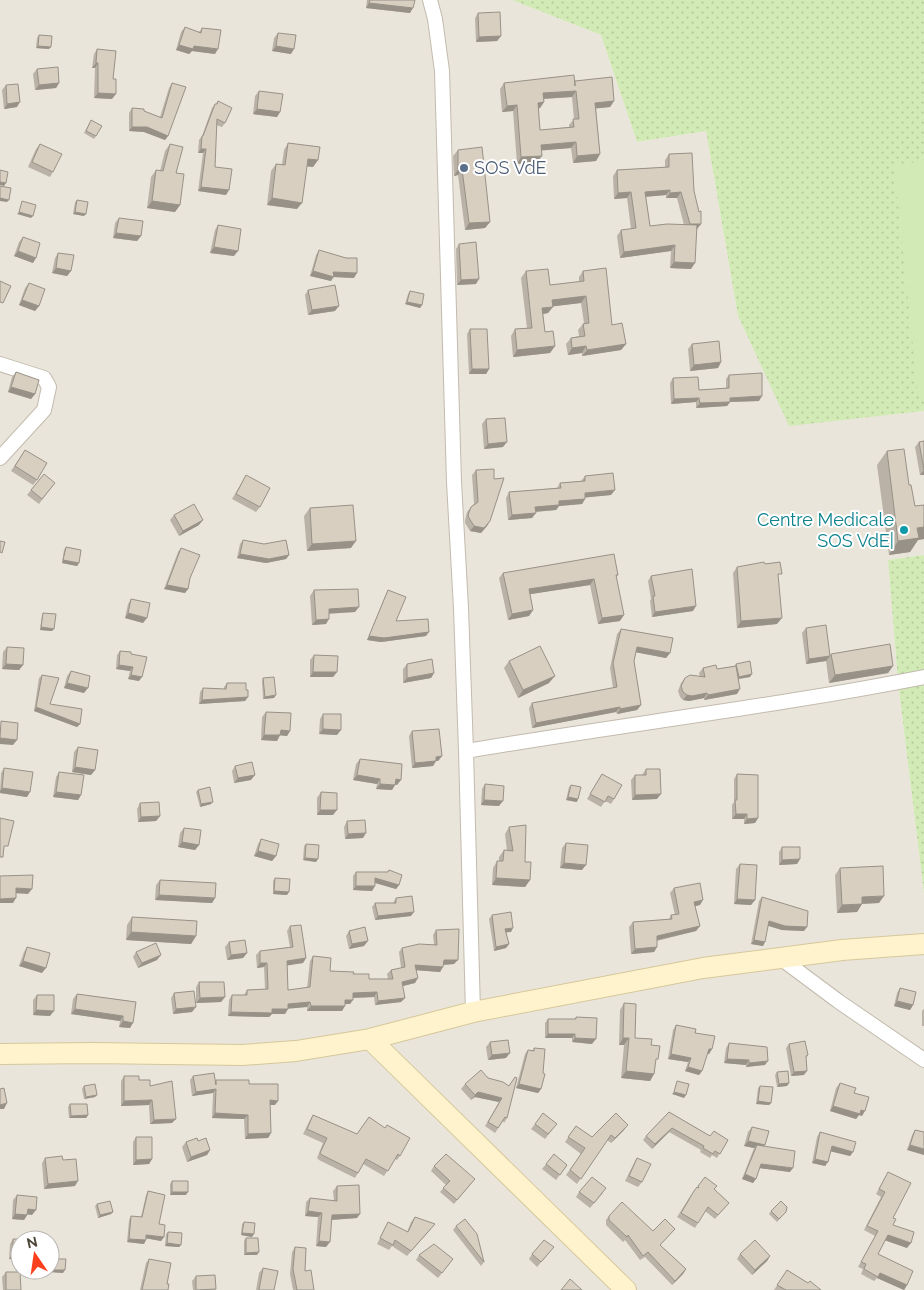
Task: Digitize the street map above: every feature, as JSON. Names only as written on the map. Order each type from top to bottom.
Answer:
[{"type":"main road","points":[[0,1054],[92,1053],[242,1056],[296,1051],[370,1039],[472,1012],[703,968],[842,950],[924,944]]},
{"type":"main road","points":[[370,1039],[626,1290]]},
{"type":"street","points":[[430,0],[435,18],[442,71],[453,462],[466,751],[472,1012]]},
{"type":"street","points":[[0,364],[44,378],[49,387],[44,410],[0,458]]},
{"type":"street","points":[[466,751],[775,704],[924,677]]},
{"type":"street","points":[[779,957],[838,1001],[924,1060]]},
{"type":"shaded area","points":[[0,0],[512,0],[601,35],[637,142],[706,131],[738,316],[789,425],[924,411],[924,555],[888,560],[898,682],[924,895],[924,1290],[0,1290]]},
{"type":"green space","points":[[512,0],[924,0],[924,411],[789,426],[738,316],[706,131],[637,142],[601,35]]},
{"type":"green space","points":[[924,161],[924,395],[918,395],[894,165]]},
{"type":"green space","points":[[924,555],[924,894],[898,682],[888,560]]},
{"type":"building","points":[[370,0],[415,0],[413,8],[369,3]]},
{"type":"building","points":[[500,12],[501,36],[479,37],[478,13]]},
{"type":"building","points":[[185,27],[201,33],[202,28],[221,30],[218,49],[194,46],[193,49],[179,45]]},
{"type":"building","points":[[278,33],[296,35],[294,49],[276,46]]},
{"type":"building","points":[[39,35],[52,36],[51,47],[38,46]]},
{"type":"building","points":[[97,49],[116,51],[113,79],[116,79],[116,94],[98,93]]},
{"type":"building","points":[[58,67],[59,83],[39,85],[37,69]]},
{"type":"building","points":[[574,75],[575,86],[575,81],[612,77],[614,101],[595,103],[600,154],[577,156],[576,142],[541,145],[542,156],[521,157],[517,105],[507,106],[504,83]],"holes":[[[576,91],[579,119],[573,119],[574,127],[540,130],[538,103],[544,102],[543,93]]]},
{"type":"building","points":[[172,83],[186,87],[168,136],[147,127],[132,127],[132,108],[144,109],[144,111],[162,118]]},
{"type":"building","points":[[18,84],[20,102],[7,104],[6,85]]},
{"type":"building","points":[[259,91],[283,94],[280,112],[257,109]]},
{"type":"building","points":[[218,101],[232,108],[225,123],[217,119],[215,167],[232,169],[229,190],[201,187],[206,149],[201,149],[202,136]]},
{"type":"building","points":[[91,120],[102,126],[96,136],[86,131]]},
{"type":"building","points":[[288,143],[320,147],[318,160],[308,159],[302,203],[272,198],[276,164],[285,165]]},
{"type":"building","points":[[40,144],[62,154],[53,172],[32,162]]},
{"type":"building","points":[[170,144],[183,147],[176,173],[184,174],[180,205],[152,201],[156,170],[163,171]]},
{"type":"building","points":[[482,147],[490,222],[469,223],[462,169],[458,169],[458,150]]},
{"type":"building","points":[[692,153],[694,191],[699,212],[701,211],[701,224],[690,224],[681,192],[670,193],[670,190],[645,192],[650,226],[667,224],[697,225],[695,263],[674,262],[675,245],[624,252],[621,230],[636,228],[631,192],[618,193],[617,170],[669,167],[669,154]]},
{"type":"building","points":[[0,170],[8,172],[6,183],[0,182]]},
{"type":"building","points":[[0,186],[11,188],[9,200],[0,198]]},
{"type":"building","points":[[77,200],[88,202],[86,214],[75,212]]},
{"type":"building","points":[[22,201],[36,205],[33,216],[19,212]]},
{"type":"building","points":[[119,218],[143,221],[141,236],[116,233]]},
{"type":"building","points":[[218,225],[241,229],[238,251],[214,247]]},
{"type":"building","points":[[23,237],[40,243],[36,258],[18,251]]},
{"type":"building","points":[[476,242],[479,279],[461,280],[459,244]]},
{"type":"building","points":[[319,250],[346,258],[357,258],[357,273],[333,272],[334,277],[313,271]]},
{"type":"building","points":[[58,253],[74,255],[71,271],[56,268]]},
{"type":"building","points":[[606,268],[612,325],[622,323],[626,344],[587,350],[586,346],[572,348],[571,338],[585,336],[583,324],[589,323],[586,296],[552,300],[553,307],[542,308],[545,332],[553,331],[555,346],[517,350],[515,329],[532,328],[526,271],[548,269],[550,285],[584,281],[583,271]]},
{"type":"building","points":[[0,281],[11,286],[3,303],[0,302]]},
{"type":"building","points":[[29,283],[45,289],[39,306],[22,300]]},
{"type":"building","points":[[335,285],[339,306],[312,310],[308,290]]},
{"type":"building","points":[[410,291],[424,294],[422,305],[407,302]]},
{"type":"building","points":[[470,329],[487,329],[489,369],[472,369]]},
{"type":"building","points":[[719,341],[721,362],[694,365],[692,344]]},
{"type":"building","points":[[16,372],[39,380],[35,394],[11,387]]},
{"type":"building","points":[[762,373],[762,396],[730,398],[730,402],[700,403],[699,398],[674,399],[673,378],[698,377],[699,390],[729,388],[729,375]]},
{"type":"building","points":[[505,418],[507,442],[488,444],[486,419]]},
{"type":"building","points":[[924,441],[924,470],[919,442]]},
{"type":"building","points":[[904,449],[909,485],[911,485],[915,506],[924,505],[924,527],[917,528],[919,538],[898,541],[887,451]]},
{"type":"building","points":[[25,450],[47,463],[37,480],[15,466]]},
{"type":"building","points":[[494,469],[494,479],[504,478],[490,521],[484,528],[474,526],[468,515],[471,507],[478,502],[476,470]]},
{"type":"building","points":[[613,473],[615,490],[585,493],[585,499],[559,501],[559,505],[535,507],[536,513],[512,515],[509,492],[561,488],[560,483],[585,481],[585,476]]},
{"type":"building","points":[[44,474],[55,483],[42,499],[31,490]]},
{"type":"building","points":[[246,475],[270,488],[260,507],[236,494]]},
{"type":"building","points":[[194,504],[203,520],[183,531],[174,515]]},
{"type":"building","points":[[353,505],[356,541],[312,544],[310,508]]},
{"type":"building","points":[[243,540],[264,544],[286,540],[289,555],[269,559],[240,554]]},
{"type":"building","points":[[0,541],[5,542],[2,553],[0,552]]},
{"type":"building","points":[[66,547],[81,550],[79,563],[63,560]]},
{"type":"building","points":[[181,548],[200,555],[190,578],[188,589],[167,585]]},
{"type":"building","points":[[614,554],[624,615],[602,618],[594,579],[529,589],[533,610],[512,614],[503,573]]},
{"type":"building","points":[[764,562],[765,564],[780,562],[782,574],[778,574],[782,618],[741,621],[737,567]]},
{"type":"building","points":[[692,569],[696,606],[655,612],[653,596],[655,596],[651,576]]},
{"type":"building","points":[[358,589],[359,607],[329,609],[329,619],[316,620],[314,590]]},
{"type":"building","points":[[388,590],[406,597],[396,621],[428,619],[429,632],[384,638],[369,636]]},
{"type":"building","points":[[131,599],[150,603],[147,618],[128,613]]},
{"type":"building","points":[[43,613],[56,614],[54,629],[41,627]]},
{"type":"building","points":[[826,625],[830,656],[809,659],[806,628]]},
{"type":"building","points":[[621,629],[673,638],[670,653],[637,647],[634,661],[641,705],[620,709],[620,707],[536,723],[532,703],[617,687],[613,663]]},
{"type":"building","points":[[890,644],[893,666],[835,675],[831,654]]},
{"type":"building","points":[[540,646],[555,676],[523,690],[509,661]]},
{"type":"building","points":[[7,647],[24,648],[23,665],[6,664]]},
{"type":"building","points":[[120,651],[147,657],[142,677],[131,675],[133,667],[119,665]]},
{"type":"building","points":[[314,655],[338,656],[337,672],[313,672]]},
{"type":"building","points":[[432,659],[434,673],[407,678],[407,664]]},
{"type":"building","points":[[750,661],[752,674],[739,677],[736,664]]},
{"type":"building","points":[[716,665],[717,669],[736,666],[740,689],[692,696],[683,692],[681,686],[685,678],[690,675],[705,677],[703,668]]},
{"type":"building","points":[[71,671],[90,676],[88,688],[67,683]]},
{"type":"building","points":[[42,675],[59,678],[50,704],[82,709],[80,724],[36,707]]},
{"type":"building","points":[[274,677],[276,695],[265,697],[263,678]]},
{"type":"building","points":[[227,683],[246,683],[248,697],[202,700],[203,688],[226,689]]},
{"type":"building","points":[[266,712],[291,713],[290,731],[281,730],[280,735],[264,735]]},
{"type":"building","points":[[323,714],[341,714],[341,730],[323,729]]},
{"type":"building","points":[[1,721],[18,723],[17,740],[0,738]]},
{"type":"building","points":[[439,729],[442,756],[436,757],[436,761],[415,763],[412,731]]},
{"type":"building","points":[[78,747],[98,750],[95,770],[75,767]]},
{"type":"building","points":[[360,759],[402,764],[401,780],[396,779],[395,785],[380,784],[380,779],[357,775]]},
{"type":"building","points":[[252,762],[255,775],[238,778],[235,766]]},
{"type":"building","points":[[4,768],[33,772],[30,792],[2,788]]},
{"type":"building","points":[[646,769],[660,769],[661,794],[635,795],[635,775],[646,775]]},
{"type":"building","points":[[59,772],[84,775],[81,795],[56,792]]},
{"type":"building","points":[[602,774],[622,785],[614,799],[608,796],[605,802],[590,794]]},
{"type":"building","points":[[737,774],[758,775],[758,818],[747,819],[747,814],[736,814]]},
{"type":"building","points":[[485,784],[504,786],[503,801],[484,800]]},
{"type":"building","points":[[571,785],[581,787],[578,799],[568,797]]},
{"type":"building","points":[[210,787],[213,802],[201,804],[198,790]]},
{"type":"building","points":[[321,792],[337,793],[337,810],[320,810]]},
{"type":"building","points":[[159,802],[160,816],[141,817],[140,803]]},
{"type":"building","points":[[0,818],[14,821],[8,846],[4,846],[3,857],[0,857]]},
{"type":"building","points":[[365,820],[366,833],[348,834],[347,821]]},
{"type":"building","points":[[526,825],[525,862],[531,862],[530,880],[496,878],[497,861],[503,861],[504,850],[513,851],[509,827]]},
{"type":"building","points":[[184,828],[201,830],[199,845],[182,842]]},
{"type":"building","points":[[261,839],[279,844],[276,856],[258,851]]},
{"type":"building","points":[[566,843],[588,845],[586,865],[564,863]]},
{"type":"building","points":[[306,844],[319,845],[318,859],[305,858]]},
{"type":"building","points":[[782,847],[800,847],[800,859],[782,860]]},
{"type":"building","points":[[740,864],[757,865],[755,900],[737,899]]},
{"type":"building","points":[[883,866],[884,896],[862,897],[862,904],[842,905],[840,868]]},
{"type":"building","points":[[389,870],[402,875],[399,885],[375,878],[375,886],[356,886],[356,872],[388,872]]},
{"type":"building","points":[[33,875],[32,889],[16,888],[16,898],[0,899],[0,876]]},
{"type":"building","points":[[275,878],[290,879],[289,892],[274,891]]},
{"type":"building","points":[[160,880],[216,883],[215,898],[159,895]]},
{"type":"building","points":[[700,883],[703,900],[694,902],[700,926],[657,936],[657,947],[635,949],[633,922],[672,919],[671,915],[679,914],[674,888]]},
{"type":"building","points":[[412,896],[414,912],[378,916],[375,903],[396,903],[396,898]]},
{"type":"building","points":[[762,897],[808,911],[807,927],[785,926],[769,921],[765,942],[754,940]]},
{"type":"building","points":[[511,912],[513,928],[505,929],[509,944],[496,947],[492,915]]},
{"type":"building","points":[[132,917],[197,921],[196,936],[131,932]]},
{"type":"building","points":[[301,925],[306,958],[287,961],[288,990],[310,987],[313,956],[331,958],[330,971],[369,974],[369,979],[393,979],[391,970],[405,967],[402,948],[419,944],[437,945],[436,930],[459,929],[458,960],[444,960],[443,967],[415,965],[418,978],[402,982],[405,998],[378,1001],[377,992],[353,993],[353,1000],[345,1000],[345,1006],[311,1006],[310,1002],[288,1004],[288,1009],[272,1009],[272,1013],[231,1012],[232,995],[247,995],[247,990],[268,989],[267,963],[260,963],[260,951],[293,947],[290,926]]},
{"type":"building","points":[[365,927],[368,941],[352,944],[349,931]]},
{"type":"building","points":[[245,940],[247,953],[231,955],[229,942]]},
{"type":"building","points":[[156,943],[161,955],[142,963],[136,952]]},
{"type":"building","points":[[27,947],[50,953],[46,968],[23,961]]},
{"type":"building","points":[[199,982],[224,982],[225,997],[200,998]]},
{"type":"building","points":[[900,988],[916,992],[913,1005],[897,1001]]},
{"type":"building","points":[[194,991],[196,1007],[176,1009],[174,993]]},
{"type":"building","points":[[77,994],[136,1002],[133,1023],[123,1021],[123,1016],[75,1009]]},
{"type":"building","points":[[37,995],[54,995],[54,1011],[36,1010]]},
{"type":"building","points":[[624,1003],[636,1004],[635,1038],[652,1039],[651,1045],[660,1046],[654,1074],[626,1071],[629,1038],[623,1038]]},
{"type":"building","points":[[576,1017],[597,1018],[596,1039],[575,1038],[575,1034],[548,1034],[548,1019],[576,1019]]},
{"type":"building","points":[[676,1025],[696,1029],[695,1033],[715,1036],[712,1049],[709,1049],[702,1071],[688,1067],[691,1058],[671,1054]]},
{"type":"building","points":[[508,1040],[510,1053],[492,1055],[490,1042]]},
{"type":"building","points":[[805,1041],[808,1055],[806,1056],[807,1071],[794,1072],[789,1044]]},
{"type":"building","points":[[729,1043],[767,1047],[768,1061],[749,1063],[749,1060],[727,1059]]},
{"type":"building","points":[[534,1048],[545,1049],[543,1073],[545,1074],[541,1089],[519,1084],[528,1050],[534,1051]]},
{"type":"building","points":[[481,1070],[488,1078],[503,1082],[509,1086],[515,1077],[517,1078],[507,1118],[505,1117],[498,1128],[488,1122],[502,1098],[478,1092],[475,1095],[465,1084]]},
{"type":"building","points":[[788,1071],[789,1083],[779,1084],[777,1072]]},
{"type":"building","points":[[214,1073],[216,1085],[216,1080],[249,1080],[249,1084],[278,1084],[278,1101],[270,1100],[271,1133],[248,1134],[248,1115],[215,1113],[216,1089],[196,1092],[193,1076]]},
{"type":"building","points":[[124,1076],[139,1076],[139,1080],[150,1080],[150,1086],[172,1081],[176,1119],[154,1120],[152,1100],[124,1101]]},
{"type":"building","points":[[677,1081],[689,1084],[686,1095],[674,1092]]},
{"type":"building","points":[[840,1083],[856,1088],[854,1093],[869,1097],[865,1111],[861,1110],[860,1114],[833,1106]]},
{"type":"building","points":[[95,1084],[97,1095],[86,1097],[84,1086]]},
{"type":"building","points":[[760,1086],[773,1087],[771,1103],[758,1101]]},
{"type":"building","points":[[4,1088],[7,1103],[0,1105],[0,1089]]},
{"type":"building","points":[[70,1104],[87,1104],[88,1115],[71,1116]]},
{"type":"building","points":[[669,1112],[710,1136],[714,1131],[728,1140],[720,1154],[715,1151],[713,1154],[703,1148],[704,1146],[672,1128],[655,1144],[646,1136]]},
{"type":"building","points":[[543,1113],[557,1124],[548,1134],[535,1124]]},
{"type":"building","points":[[616,1113],[628,1125],[615,1138],[611,1135],[581,1179],[570,1170],[585,1148],[568,1137],[576,1126],[592,1137]]},
{"type":"building","points":[[313,1115],[357,1134],[369,1117],[385,1128],[387,1125],[410,1138],[400,1156],[398,1154],[388,1171],[366,1159],[358,1173],[320,1153],[327,1138],[307,1129]]},
{"type":"building","points":[[752,1127],[769,1131],[765,1145],[748,1141]]},
{"type":"building","points":[[915,1130],[924,1132],[924,1149],[910,1145]]},
{"type":"building","points":[[820,1132],[856,1142],[853,1152],[832,1146],[828,1162],[815,1159]]},
{"type":"building","points":[[136,1137],[152,1137],[152,1159],[136,1160]]},
{"type":"building","points":[[197,1138],[198,1141],[206,1138],[210,1150],[191,1157],[186,1142]]},
{"type":"building","points":[[757,1145],[795,1151],[793,1168],[761,1164],[756,1179],[745,1174]]},
{"type":"building","points":[[446,1154],[475,1179],[457,1200],[443,1188],[450,1181],[434,1166]]},
{"type":"building","points":[[554,1154],[567,1165],[560,1175],[546,1164]]},
{"type":"building","points":[[62,1156],[63,1160],[76,1159],[78,1181],[48,1184],[45,1158]]},
{"type":"building","points":[[637,1158],[651,1164],[642,1182],[629,1176]]},
{"type":"building","points":[[888,1172],[911,1183],[893,1218],[896,1219],[893,1225],[914,1232],[911,1243],[888,1235],[878,1254],[913,1271],[907,1285],[880,1273],[878,1277],[864,1269],[866,1264],[861,1262],[878,1231],[867,1226],[885,1192],[879,1189]]},
{"type":"building","points":[[592,1177],[606,1188],[594,1203],[579,1192]]},
{"type":"building","points":[[705,1177],[717,1186],[714,1189],[729,1203],[718,1215],[708,1207],[698,1223],[681,1213]]},
{"type":"building","points":[[172,1181],[188,1181],[188,1192],[172,1192]]},
{"type":"building","points":[[359,1185],[360,1214],[332,1215],[330,1242],[319,1241],[322,1213],[308,1211],[310,1198],[337,1201],[337,1186]]},
{"type":"building","points":[[148,1191],[165,1195],[159,1224],[165,1225],[164,1237],[146,1235],[146,1240],[129,1239],[131,1216],[142,1217]]},
{"type":"building","points":[[17,1195],[37,1197],[36,1210],[28,1209],[27,1215],[15,1214]]},
{"type":"building","points":[[110,1201],[113,1212],[100,1215],[97,1204]]},
{"type":"building","points":[[781,1201],[787,1207],[786,1212],[779,1219],[771,1211]]},
{"type":"building","points":[[622,1202],[653,1231],[665,1219],[675,1229],[660,1245],[686,1269],[675,1281],[648,1252],[643,1256],[628,1235],[627,1237],[609,1220],[609,1216]]},
{"type":"building","points":[[415,1217],[435,1224],[411,1251],[395,1240],[393,1245],[380,1238],[388,1222],[408,1232]]},
{"type":"building","points":[[465,1219],[477,1234],[484,1262],[456,1226]]},
{"type":"building","points":[[244,1222],[255,1223],[254,1234],[242,1233]]},
{"type":"building","points":[[168,1232],[182,1233],[181,1245],[167,1243]]},
{"type":"building","points":[[246,1238],[258,1238],[259,1252],[246,1253]]},
{"type":"building","points":[[544,1240],[554,1247],[541,1262],[532,1254]]},
{"type":"building","points":[[755,1240],[770,1256],[755,1270],[740,1254]]},
{"type":"building","points":[[434,1244],[453,1259],[442,1273],[419,1255]]},
{"type":"building","points":[[295,1247],[306,1248],[305,1271],[311,1270],[314,1290],[297,1290],[293,1269]]},
{"type":"building","points":[[60,1259],[66,1259],[65,1270],[60,1270]]},
{"type":"building","points":[[149,1259],[171,1263],[167,1284],[169,1284],[168,1290],[142,1290]]},
{"type":"building","points":[[263,1268],[278,1271],[274,1290],[259,1290]]},
{"type":"building","points":[[787,1270],[808,1283],[810,1281],[821,1290],[786,1290],[777,1285]]},
{"type":"building","points":[[6,1272],[10,1272],[10,1280],[20,1280],[21,1290],[6,1290]]},
{"type":"building","points":[[215,1275],[216,1289],[196,1290],[196,1276]]},
{"type":"building","points":[[570,1279],[582,1290],[561,1290]]},
{"type":"place","name":"SOS VdE","points":[[464,168]]},
{"type":"place","name":"Centre Medicale SOS VdE|","points":[[904,530]]}]
